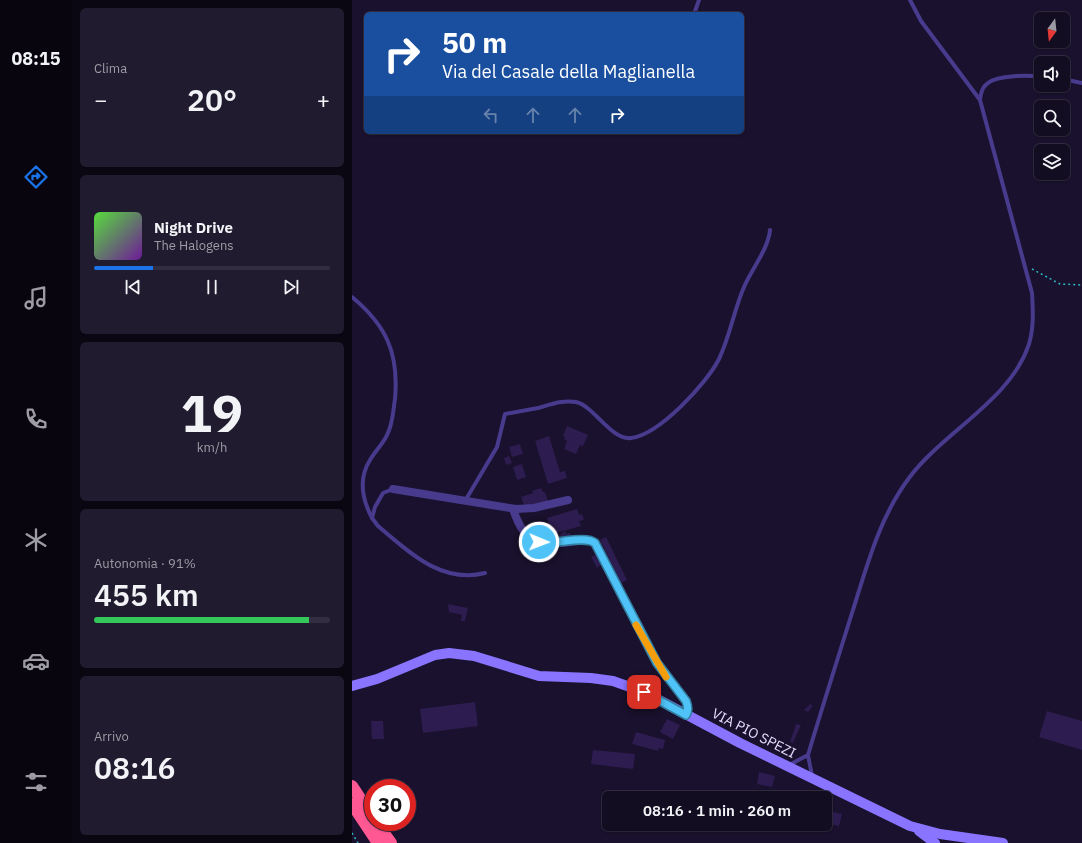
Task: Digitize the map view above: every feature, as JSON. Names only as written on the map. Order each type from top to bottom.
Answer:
[{"type":"highway","points":[[352,786],[364,804]]},
{"type":"highway","points":[[352,804],[378,843]]},
{"type":"highway","points":[[382,831],[391,843]]},
{"type":"street","points":[[393,489],[513,509],[530,509],[568,500]]},
{"type":"street","points":[[513,509],[524,533],[535,542],[550,543],[587,540],[593,541],[657,663],[686,701],[688,708],[686,715]]},
{"type":"street","name":"VIA PIO SPEZI","points":[[352,686],[377,679],[435,656],[458,653],[539,676],[591,678],[613,681],[644,692],[787,766],[914,828],[955,840],[1003,843]]},
{"type":"street","points":[[914,828],[935,843]]},
{"type":"lane","points":[[695,12],[699,0]]},
{"type":"lane","points":[[813,778],[808,755],[874,543],[890,508],[909,478],[924,460],[1004,386],[1024,355],[1031,332],[1033,313],[1032,293],[980,100],[921,21],[910,0]]},
{"type":"lane","points":[[980,100],[983,88],[988,82],[995,79],[1034,76]]},
{"type":"lane","points":[[1070,80],[1082,83]]},
{"type":"lane","points":[[465,501],[497,447],[505,414],[539,408],[556,402],[578,402],[618,436],[630,439],[650,430],[672,414],[688,399],[710,374],[719,358],[743,288],[769,240],[770,230]]},
{"type":"lane","points":[[352,297],[368,311],[383,331],[392,348],[395,366],[395,394],[390,429],[385,439],[369,461],[362,478],[364,497],[372,518],[390,536],[431,567],[454,575],[472,576],[484,573]]},
{"type":"lane","points":[[372,518],[381,495],[385,490],[393,489]]},
{"type":"lane","points":[[787,766],[808,755]]},
{"type":"path","points":[[1025,265],[1060,284],[1082,285]]},
{"type":"path","points":[[352,833],[358,843]]},
{"type":"building","points":[[567,426],[588,435],[583,446],[580,445],[576,454],[564,449],[567,441],[563,436]]},
{"type":"building","points":[[549,436],[560,472],[565,471],[567,478],[548,484],[535,441]]},
{"type":"building","points":[[520,444],[523,454],[512,457],[509,447]]},
{"type":"building","points":[[509,456],[512,463],[506,465],[504,458]]},
{"type":"building","points":[[522,464],[526,477],[517,480],[513,467]]},
{"type":"building","points":[[541,488],[543,492],[545,492],[548,501],[525,508],[521,497],[533,493],[532,491]]},
{"type":"building","points":[[577,509],[579,515],[582,514],[584,520],[579,521],[581,526],[556,533],[556,531],[551,532],[547,518]]},
{"type":"building","points":[[565,531],[566,534],[570,533],[571,538],[560,540],[559,535]]},
{"type":"building","points":[[606,537],[627,580],[621,583],[600,540]]},
{"type":"building","points":[[595,555],[601,565],[597,568],[591,557]]},
{"type":"building","points":[[448,604],[468,608],[465,621],[461,621],[462,615],[449,612]]},
{"type":"building","points":[[475,702],[478,726],[423,733],[420,709]]},
{"type":"building","points":[[810,704],[813,706],[808,712],[804,710]]},
{"type":"building","points":[[1047,711],[1082,721],[1082,750],[1039,737]]},
{"type":"building","points":[[667,719],[680,725],[673,739],[660,732]]},
{"type":"building","points":[[371,721],[383,721],[384,739],[372,739]]},
{"type":"building","points":[[796,724],[801,725],[793,743],[790,742]]},
{"type":"building","points":[[636,732],[665,740],[663,749],[659,748],[658,751],[632,744]]},
{"type":"building","points":[[593,750],[635,754],[633,769],[591,764]]},
{"type":"building","points":[[759,772],[775,776],[772,787],[757,784]]},
{"type":"building","points":[[832,812],[842,814],[839,826],[832,824]]},
{"type":"slow traffic","points":[[636,625],[666,677]]},
{"type":"route","points":[[539,542],[554,543],[590,540],[595,543],[657,663],[686,701],[688,711],[686,715],[644,692]]}]
